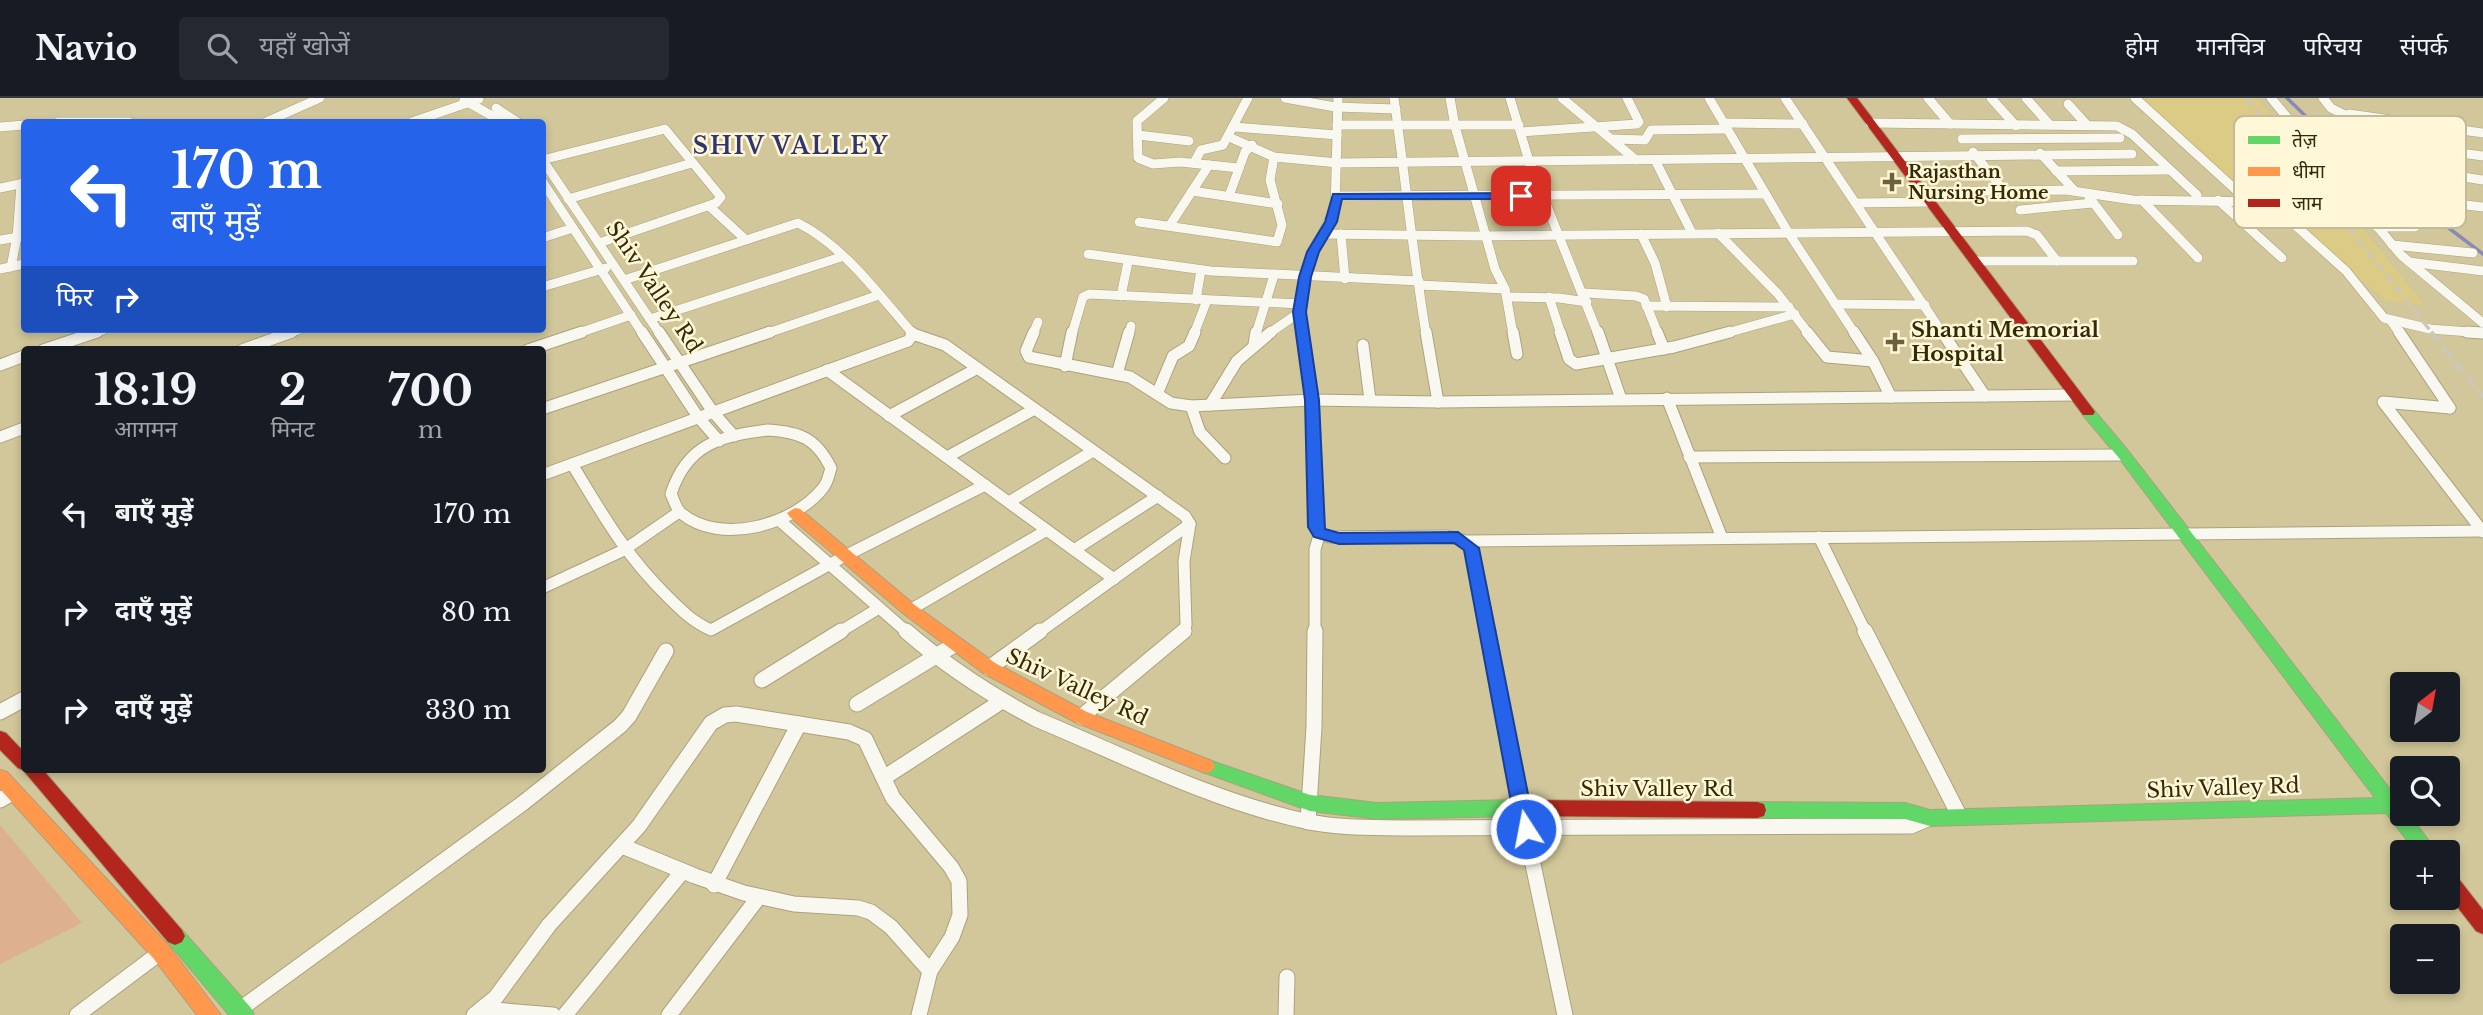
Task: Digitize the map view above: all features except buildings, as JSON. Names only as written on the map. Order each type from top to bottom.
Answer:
[{"type":"street","points":[[274,119],[320,98]]},
{"type":"street","points":[[458,98],[475,100],[511,119]]},
{"type":"street","points":[[1164,98],[1137,121],[1138,158],[1153,164],[1194,163],[1239,168]]},
{"type":"street","points":[[1194,163],[1199,152],[1221,146],[1248,98]]},
{"type":"street","points":[[1284,98],[1396,109]]},
{"type":"street","points":[[1394,98],[1408,197],[1409,236],[1438,402]]},
{"type":"street","points":[[1450,98],[1455,126],[1495,269],[1506,293],[1517,354]]},
{"type":"street","points":[[1510,98],[1529,160],[1586,297],[1622,399]]},
{"type":"street","points":[[1562,98],[1636,160]]},
{"type":"street","points":[[1234,127],[1337,130],[1455,126],[1520,129],[1601,128],[1639,122],[1627,98]]},
{"type":"street","points":[[1709,98],[1788,232],[1873,361],[1891,397]]},
{"type":"street","points":[[1785,98],[1985,396]]},
{"type":"street","points":[[1852,98],[2074,395],[2187,536],[2390,804]]},
{"type":"street","points":[[1928,98],[2004,191]]},
{"type":"street","points":[[1991,98],[2056,171],[2093,203],[2118,235]]},
{"type":"street","points":[[2026,98],[2049,124]]},
{"type":"street","points":[[2136,98],[2234,188]]},
{"type":"street","points":[[2271,98],[2288,116]]},
{"type":"street","points":[[2323,98],[2331,108],[2348,116]]},
{"type":"street","points":[[421,119],[475,100]]},
{"type":"street","points":[[475,100],[499,119]]},
{"type":"street","points":[[1308,822],[1314,727],[1315,549],[1320,533],[1314,519],[1312,400],[1300,308],[1305,277],[1313,252],[1331,222],[1338,196],[1337,102]]},
{"type":"street","points":[[2068,104],[2087,125]]},
{"type":"street","points":[[2345,114],[2359,116]]},
{"type":"street","points":[[1870,123],[2049,124],[2125,129],[2197,195]]},
{"type":"street","points":[[1614,139],[1645,140],[1651,130],[1803,124]]},
{"type":"street","points":[[0,127],[21,125]]},
{"type":"street","points":[[546,159],[662,129],[668,131],[721,197],[720,201],[599,243]]},
{"type":"street","points":[[2468,131],[2483,133]]},
{"type":"street","points":[[2468,131],[2483,154]]},
{"type":"street","points":[[1138,135],[1189,141]]},
{"type":"street","points":[[1228,137],[1252,145],[1274,158],[1338,163],[2132,154]]},
{"type":"street","points":[[1962,138],[2120,138]]},
{"type":"street","points":[[2084,138],[2115,172]]},
{"type":"street","points":[[1229,196],[1245,152],[1252,145]]},
{"type":"street","points":[[1139,222],[1273,243],[1279,240],[1281,209],[1269,180],[1274,158]]},
{"type":"street","points":[[1655,160],[1692,233]]},
{"type":"street","points":[[568,199],[692,163]]},
{"type":"street","name":"Shiv Valley Rd","points":[[546,165],[713,412],[734,436]]},
{"type":"street","points":[[1170,225],[1209,165]]},
{"type":"street","points":[[2056,171],[2170,170]]},
{"type":"street","points":[[0,188],[21,184]]},
{"type":"street","name":"Shiv Valley Rd","points":[[546,187],[698,417],[719,441]]},
{"type":"street","points":[[1857,203],[2044,190],[2079,191],[2142,200],[2234,201]]},
{"type":"street","points":[[2044,190],[2059,208]]},
{"type":"street","points":[[1192,191],[1278,204]]},
{"type":"street","points":[[1338,196],[1765,194]]},
{"type":"street","points":[[2142,200],[2198,258]]},
{"type":"street","points":[[2218,201],[2234,215]]},
{"type":"street","points":[[2020,210],[2093,203]]},
{"type":"street","points":[[709,205],[745,239]]},
{"type":"street","points":[[624,280],[798,223],[806,226],[879,295],[913,334],[937,340],[1185,516],[1190,524],[1184,561],[1185,625],[1182,633],[1081,717]]},
{"type":"street","points":[[546,236],[573,228]]},
{"type":"street","points":[[2248,228],[2282,258]]},
{"type":"street","points":[[2298,228],[2346,271],[2380,315],[2391,321],[2430,329],[2483,332]]},
{"type":"street","points":[[2378,228],[2408,262],[2483,323]]},
{"type":"street","points":[[1324,234],[1487,236],[2027,231],[2037,235],[2057,261]]},
{"type":"street","points":[[1718,233],[1792,310],[1827,357],[1873,361]]},
{"type":"street","points":[[1341,234],[1345,279]]},
{"type":"street","points":[[1641,234],[1655,263],[1667,307]]},
{"type":"street","points":[[0,240],[21,236]]},
{"type":"street","points":[[5,268],[21,236]]},
{"type":"street","points":[[2392,245],[2473,253]]},
{"type":"street","points":[[1088,254],[1128,262],[1201,270],[1419,283],[1549,297],[1636,296],[1644,299],[1664,349]]},
{"type":"street","points":[[650,319],[841,257]]},
{"type":"street","points":[[1975,261],[2133,261]]},
{"type":"street","points":[[1121,296],[1128,262]]},
{"type":"street","points":[[2408,262],[2483,271]]},
{"type":"street","points":[[546,286],[614,265]]},
{"type":"street","points":[[1157,394],[1173,356],[1189,346],[1201,300],[1201,270]]},
{"type":"street","points":[[1254,344],[1263,303],[1274,275]]},
{"type":"street","points":[[1065,366],[1074,319],[1083,297],[1089,294],[1263,303],[1300,308]]},
{"type":"street","points":[[546,408],[879,295]]},
{"type":"street","points":[[1549,297],[1571,362],[1582,364],[1664,349],[1792,310]]},
{"type":"street","points":[[1835,304],[1925,304]]},
{"type":"street","points":[[1646,306],[1792,310]]},
{"type":"street","points":[[1210,405],[1231,366],[1300,308]]},
{"type":"street","points":[[540,346],[631,315]]},
{"type":"street","points":[[2391,321],[2437,385],[2450,408],[2383,402],[2482,532]]},
{"type":"street","points":[[1038,323],[1026,355],[1065,366],[1130,377],[1171,403],[1191,406],[1312,400],[1438,402],[2074,395]]},
{"type":"street","points":[[1117,374],[1131,326]]},
{"type":"street","points":[[55,346],[93,333]]},
{"type":"street","points":[[253,346],[289,333]]},
{"type":"street","points":[[546,474],[908,341],[913,334]]},
{"type":"street","points":[[1363,345],[1370,400]]},
{"type":"street","points":[[0,353],[5,363]]},
{"type":"street","points":[[889,415],[976,369]]},
{"type":"street","points":[[827,370],[1114,579]]},
{"type":"street","points":[[1667,398],[1722,538]]},
{"type":"street","points":[[1191,406],[1200,432],[1225,458]]},
{"type":"street","points":[[947,457],[1033,410]]},
{"type":"street","points":[[0,437],[21,429]]},
{"type":"street","points":[[768,430],[785,431],[811,439],[827,456],[830,469],[828,479],[816,497],[795,513],[780,520],[753,528],[729,530],[697,524],[679,512],[671,494],[679,470],[690,458],[719,441],[768,430]]},
{"type":"street","points":[[1009,502],[1093,451]]},
{"type":"street","points":[[1689,457],[2124,455]]},
{"type":"street","points":[[572,464],[624,550],[643,573],[694,623],[711,630],[845,556],[985,485]]},
{"type":"street","points":[[1074,550],[1158,496]]},
{"type":"street","points":[[546,586],[624,550],[679,512]]},
{"type":"street","name":"Shiv Valley Rd","points":[[795,513],[954,645],[989,668],[1081,717],[1310,803],[1377,811],[1521,808],[1905,811],[1930,818],[2390,805]]},
{"type":"street","name":"Shiv Valley Rd","points":[[780,520],[935,657],[1002,701],[1036,719],[1252,808],[1308,822],[1347,827],[1526,829],[1911,826],[1930,818]]},
{"type":"street","points":[[989,668],[1190,524]]},
{"type":"street","points":[[911,610],[1047,530]]},
{"type":"street","points":[[1320,533],[1339,538],[1447,536],[1465,541],[2482,532]]},
{"type":"street","points":[[1819,537],[1878,659],[1961,817]]},
{"type":"street","points":[[1465,541],[1475,554],[1521,808],[1565,1015]]},
{"type":"street","points":[[762,680],[879,608]]},
{"type":"street","points":[[857,704],[954,645]]},
{"type":"street","points":[[35,773],[241,1013],[523,803],[611,734],[629,716],[666,651]]},
{"type":"street","points":[[0,712],[21,701]]},
{"type":"street","points":[[885,777],[1002,701]]},
{"type":"street","points":[[478,1012],[511,978],[549,925],[621,846],[717,718],[736,714],[849,732],[865,738],[893,798],[951,867],[959,881],[960,915],[952,937],[930,971],[919,1015]]},
{"type":"street","points":[[714,885],[799,724]]},
{"type":"street","points":[[0,738],[21,759]]},
{"type":"street","points":[[0,777],[7,796],[161,952],[210,1015]]},
{"type":"street","points":[[2407,826],[2418,840]]},
{"type":"street","points":[[621,846],[714,885],[758,898],[822,908],[865,910],[879,916],[930,971]]},
{"type":"street","points":[[565,1015],[682,872]]},
{"type":"street","points":[[2460,895],[2483,925]]},
{"type":"street","points":[[668,1015],[758,898]]},
{"type":"street","points":[[77,1015],[161,952]]},
{"type":"street","points":[[1286,1015],[1287,977]]},
{"type":"street","points":[[478,1012],[553,1015]]},
{"type":"shaded area","points":[[2138,98],[2257,98],[2272,116],[2234,116],[2234,187]]},
{"type":"shaded area","points":[[2301,228],[2362,228],[2424,305],[2386,301]]},
{"type":"shaded area","points":[[0,825],[82,923],[0,964]]},
{"type":"waterway","points":[[2287,98],[2306,116]]},
{"type":"waterway","points":[[2449,228],[2483,254]]},
{"type":"railway","points":[[2246,98],[2260,116]]},
{"type":"railway","points":[[2349,228],[2433,334]]},
{"type":"railway","points":[[2431,332],[2483,397]]},
{"type":"traffic: fast","points":[[2088,412],[2124,455],[2418,840]]},
{"type":"traffic: fast","points":[[1206,766],[1310,803],[1377,811],[1516,808]]},
{"type":"traffic: fast","points":[[1757,810],[1905,811],[1930,818],[2390,805]]},
{"type":"traffic: fast","points":[[175,936],[243,1015]]},
{"type":"traffic: slow","points":[[795,513],[910,610],[989,668],[1081,717],[1206,766]]},
{"type":"traffic: slow","points":[[0,777],[161,952],[210,1015]]},
{"type":"traffic: jam","points":[[1852,98],[2088,412]]},
{"type":"traffic: jam","points":[[0,738],[21,760]]},
{"type":"traffic: jam","points":[[35,773],[175,936]]},
{"type":"traffic: jam","points":[[1516,808],[1757,810]]},
{"type":"traffic: jam","points":[[2460,895],[2483,925]]},
{"type":"place","name":"Rajasthan Nursing Home","points":[[1892,182]]},
{"type":"place","name":"Shanti Memorial Hospital","points":[[1895,342]]},
{"type":"district","name":"SHIV VALLEY","points":[[791,146]]},
{"type":"route","points":[[1521,196],[1338,196],[1331,222],[1313,252],[1305,277],[1300,312],[1312,400],[1316,527],[1320,533],[1339,538],[1447,536],[1465,541],[1472,548],[1526,829]]}]
